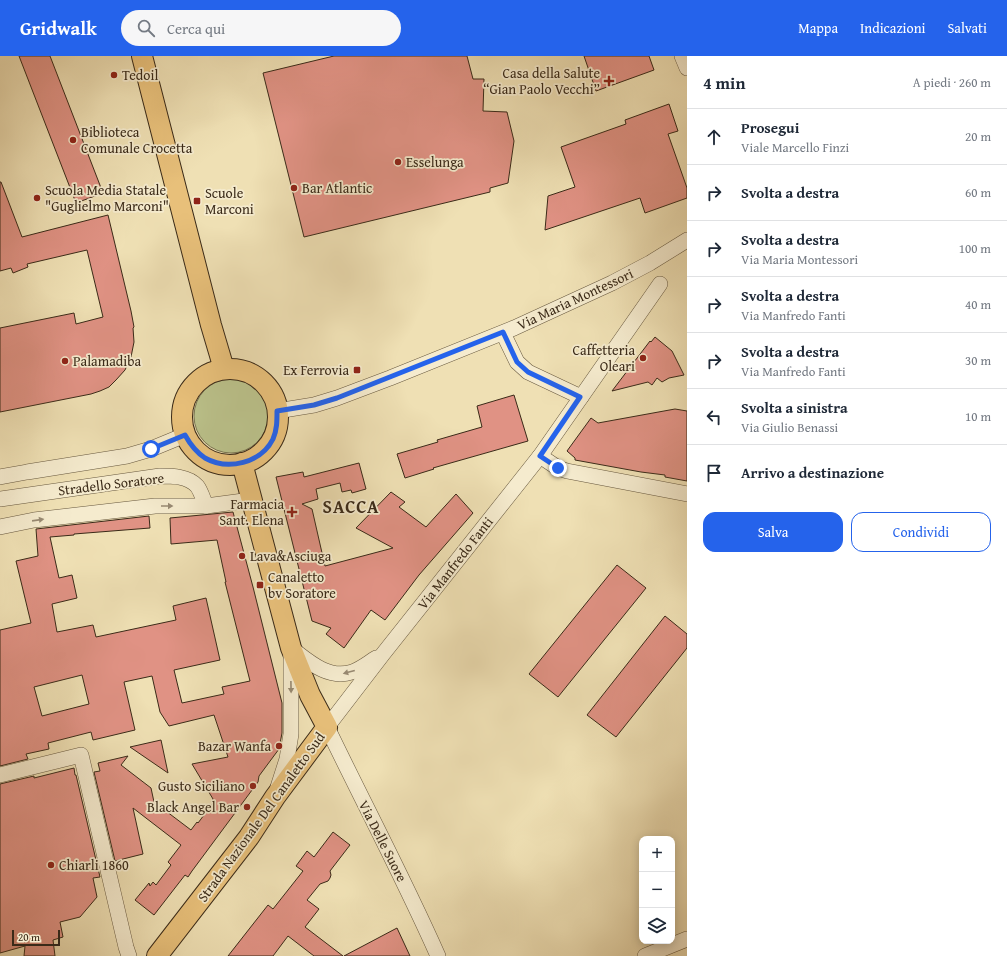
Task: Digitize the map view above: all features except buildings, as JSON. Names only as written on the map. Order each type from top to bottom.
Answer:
[{"type":"main road","points":[[142,56],[209,317],[224,369]]},
{"type":"main road","points":[[224,369],[235,369],[246,372],[265,384],[271,393],[277,411],[278,421],[272,440],[260,455],[242,463],[227,464],[213,462],[204,457],[190,444],[183,427],[183,407],[193,386],[212,372],[224,369]]},
{"type":"main road","name":"Strada Nazionale Del Canaletto Sud","points":[[157,956],[249,837],[274,797],[327,727],[310,695],[291,648],[242,463]]},
{"type":"street","points":[[682,56],[687,68]]},
{"type":"street","name":"Via Maria Montessori","points":[[277,411],[314,405],[337,398],[503,332],[612,283],[650,263],[687,240]]},
{"type":"street","name":"Via Manfredo Fanti","points":[[327,727],[540,456],[660,284]]},
{"type":"street","points":[[503,332],[517,362],[528,372],[580,397]]},
{"type":"street","points":[[0,477],[127,456],[151,449],[185,435]]},
{"type":"street","points":[[540,456],[558,468],[567,471],[687,494]]},
{"type":"street","name":"Stradello Soratore","points":[[0,499],[160,476],[174,476],[190,480],[196,485],[201,492],[206,506]]},
{"type":"street","name":"Stradello Soratore","points":[[0,527],[34,520],[155,506],[206,506],[252,500]]},
{"type":"street","points":[[291,648],[319,668],[330,673],[340,674],[360,668],[383,654]]},
{"type":"street","points":[[274,797],[287,759],[291,734],[291,648]]},
{"type":"street","name":"Via Delle Suore","points":[[327,727],[417,908],[438,956]]},
{"type":"street","points":[[0,775],[81,755],[129,956]]},
{"type":"street","points":[[645,956],[687,939]]},
{"type":"green space","points":[[231,379],[252,385],[262,395],[268,416],[262,437],[252,447],[231,453],[210,447],[200,437],[194,416],[200,395],[210,385]]},
{"type":"place","name":"Tedoil","points":[[114,75]]},
{"type":"place","name":"Casa della Salute “Gian Paolo Vecchi”","points":[[609,81]]},
{"type":"place","name":"Biblioteca Comunale Crocetta","points":[[73,140]]},
{"type":"place","name":"Esselunga","points":[[398,162]]},
{"type":"place","name":"Bar Atlantic","points":[[294,188]]},
{"type":"place","name":"Scuola Media Statale \"Guglielmo Marconi\"","points":[[37,198]]},
{"type":"place","name":"Scuole Marconi","points":[[197,201]]},
{"type":"place","name":"Caffetteria Oleari","points":[[643,358]]},
{"type":"place","name":"Palamadiba","points":[[65,361]]},
{"type":"place","name":"Ex Ferrovia","points":[[357,370]]},
{"type":"place","name":"Farmacia Sant. Elena","points":[[292,512]]},
{"type":"place","name":"Lava&Asciuga","points":[[242,556]]},
{"type":"place","name":"Canaletto bv Soratore","points":[[260,585]]},
{"type":"place","name":"Bazar Wanfa","points":[[279,746]]},
{"type":"place","name":"Gusto Siciliano","points":[[253,786]]},
{"type":"place","name":"Black Angel Bar","points":[[247,807]]},
{"type":"place","name":"Chiarli 1860","points":[[51,865]]},
{"type":"district","name":"SACCA","points":[[351,507]]},
{"type":"route","points":[[151,449],[185,435],[196,451],[213,462],[232,465],[242,463],[260,455],[272,440],[278,421],[277,411],[314,405],[337,398],[503,332],[514,357],[522,368],[537,377],[580,397],[540,456],[558,468]]}]
